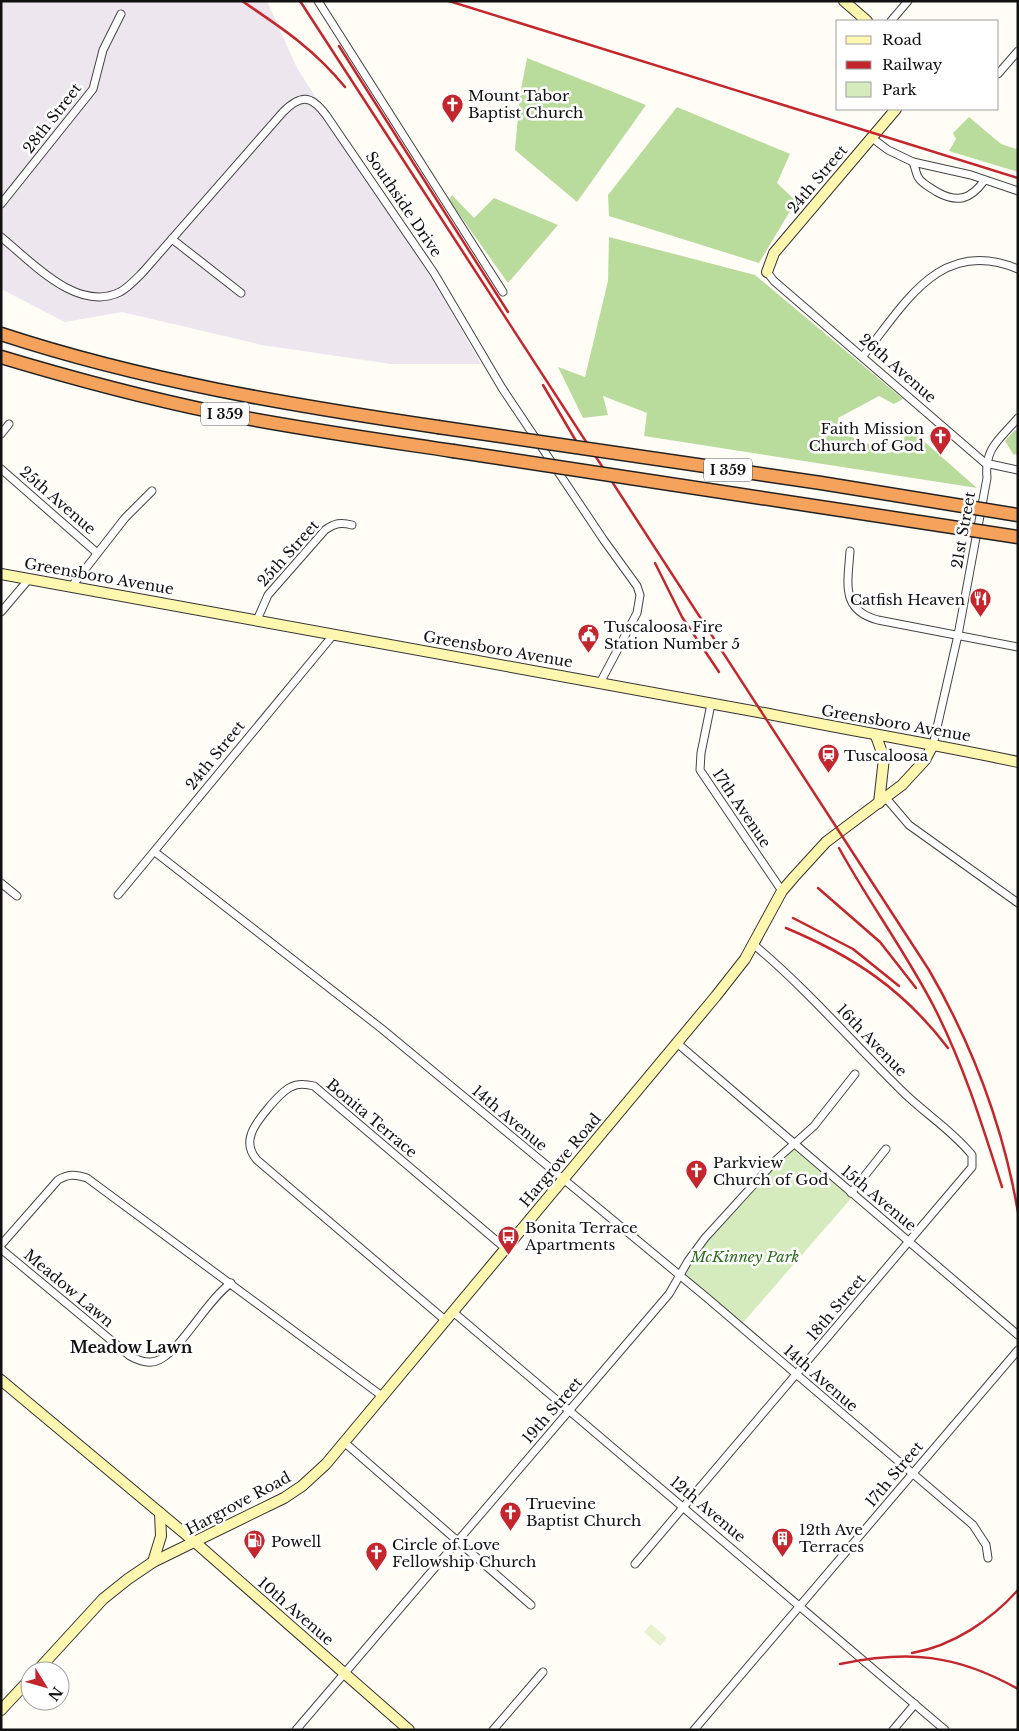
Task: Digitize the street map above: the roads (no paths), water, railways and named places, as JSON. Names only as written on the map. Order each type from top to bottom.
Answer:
[{"type":"highway","name":"I 359","points":[[1,334],[75,357],[168,380],[262,400],[821,483],[1018,515]]},
{"type":"highway","name":"I 359","points":[[1,356],[112,388],[214,412],[281,424],[1018,537]]},
{"type":"main road","points":[[844,1],[866,20]]},
{"type":"main road","name":"24th Street","points":[[767,272],[774,253],[895,110]]},
{"type":"main road","name":"Greensboro Avenue","points":[[1,574],[600,683],[876,736],[933,744],[1018,762]]},
{"type":"main road","points":[[876,736],[884,758],[883,801]]},
{"type":"main road","name":"Hargrove Road","points":[[46,1661],[103,1599],[153,1562],[196,1543],[297,1490],[326,1464],[727,981],[753,944],[782,891],[826,842],[883,801],[917,770],[933,744]]},
{"type":"main road","name":"10th Avenue","points":[[1,1380],[196,1543],[410,1730]]},
{"type":"main road","points":[[153,1562],[161,1536],[160,1514]]},
{"type":"main road","points":[[1,1710],[20,1690]]},
{"type":"street","points":[[318,1],[503,292]]},
{"type":"street","points":[[892,20],[908,1]]},
{"type":"street","name":"28th Street","points":[[1,204],[93,89],[103,50],[121,14]]},
{"type":"street","points":[[999,73],[1018,51]]},
{"type":"street","name":"Southside Drive","points":[[1,237],[65,288],[83,296],[112,295],[130,286],[290,105],[298,100],[307,98],[321,108],[434,273],[502,388],[603,539],[638,586],[640,595],[637,614],[600,683]]},
{"type":"street","points":[[872,138],[888,150],[913,162],[971,176],[1018,191]]},
{"type":"street","points":[[913,162],[918,177],[928,186],[949,198],[962,198],[979,188],[984,181]]},
{"type":"street","points":[[172,239],[241,293]]},
{"type":"street","points":[[863,356],[918,288],[932,276],[955,263],[985,259],[1018,268]]},
{"type":"street","name":"26th Avenue","points":[[767,272],[774,281],[863,356],[985,464]]},
{"type":"street","name":"21st Street","points":[[933,744],[958,635],[987,478],[985,464],[988,453],[1018,418]]},
{"type":"street","points":[[1,434],[9,424]]},
{"type":"street","points":[[985,464],[1018,470]]},
{"type":"street","name":"25th Avenue","points":[[1,469],[96,552]]},
{"type":"street","points":[[72,586],[96,552],[152,491]]},
{"type":"street","name":"25th Street","points":[[257,620],[268,595],[325,530],[333,524],[352,525]]},
{"type":"street","points":[[850,551],[850,599],[853,607],[861,614],[878,620],[1018,647]]},
{"type":"street","points":[[1,612],[29,579]]},
{"type":"street","name":"24th Street","points":[[118,895],[334,634]]},
{"type":"street","name":"17th Avenue","points":[[710,704],[701,753],[700,770],[782,891]]},
{"type":"street","points":[[883,801],[909,825],[1018,903]]},
{"type":"street","name":"14th Avenue","points":[[155,852],[382,1029],[798,1374],[973,1525],[986,1544],[988,1558]]},
{"type":"street","points":[[1,883],[17,896]]},
{"type":"street","name":"16th Avenue","points":[[753,944],[809,995],[902,1091],[959,1140],[972,1155]]},
{"type":"street","name":"15th Avenue","points":[[677,1043],[1018,1335]]},
{"type":"street","name":"19th Street","points":[[296,1730],[669,1294],[680,1275],[718,1224],[794,1143],[814,1126],[855,1074]]},
{"type":"street","name":"Bonita Terrace","points":[[445,1320],[257,1160],[250,1145],[251,1134],[256,1125],[286,1090],[300,1084],[314,1086],[505,1248]]},
{"type":"street","points":[[851,1193],[886,1149]]},
{"type":"street","name":"18th Street","points":[[635,1564],[972,1167],[972,1155]]},
{"type":"street","points":[[1,1245],[58,1180],[67,1175],[77,1175],[95,1182],[382,1396]]},
{"type":"street","name":"Meadow Lawn","points":[[1,1249],[130,1356],[148,1362],[166,1356],[219,1292],[231,1283]]},
{"type":"street","name":"12th Avenue","points":[[452,1311],[945,1730]]},
{"type":"street","name":"17th Street","points":[[694,1730],[1018,1350]]},
{"type":"street","points":[[344,1442],[531,1605]]},
{"type":"street","points":[[493,1730],[543,1672]]},
{"type":"street","points":[[893,1730],[914,1704]]},
{"type":"railway","points":[[242,1],[309,50],[345,87]]},
{"type":"railway","points":[[300,1],[929,970],[973,1057],[995,1118],[1012,1180],[1018,1212]]},
{"type":"railway","points":[[449,1],[1018,178]]},
{"type":"railway","points":[[339,46],[508,312]]},
{"type":"railway","points":[[543,385],[579,446]]},
{"type":"railway","points":[[655,563],[682,617],[719,672]]},
{"type":"railway","points":[[839,848],[911,965],[944,1027],[971,1094],[1002,1187]]},
{"type":"railway","points":[[818,888],[880,942],[916,988]]},
{"type":"railway","points":[[793,918],[853,949],[899,986]]},
{"type":"railway","points":[[786,928],[833,950],[875,976],[913,1008],[948,1048]]},
{"type":"railway","points":[[912,1653],[927,1650],[970,1630],[996,1612],[1018,1590]]},
{"type":"railway","points":[[840,1664],[888,1657],[931,1658],[974,1668],[1018,1689]]},
{"type":"place","name":"Mount Tabor Baptist Church","points":[[452,123]]},
{"type":"place","name":"Faith Mission Church of God","points":[[940,456]]},
{"type":"place","name":"Catfish Heaven","points":[[981,618]]},
{"type":"place","name":"Tuscaloosa Fire Station Number 5","points":[[588,654]]},
{"type":"place","name":"Tuscaloosa","points":[[828,774]]},
{"type":"place","name":"Parkview Church of God","points":[[697,1190]]},
{"type":"place","name":"Bonita Terrace Apartments","points":[[509,1255]]},
{"type":"place","name":"Truevine Baptist Church","points":[[510,1531]]},
{"type":"place","name":"12th Ave Terraces","points":[[783,1557]]},
{"type":"place","name":"Powell","points":[[255,1560]]},
{"type":"place","name":"Circle of Love Fellowship Church","points":[[376,1572]]},
{"type":"district","name":"Meadow Lawn","points":[[131,1347]]},
{"type":"park label","name":"McKinney Park","points":[[745,1256]]}]
